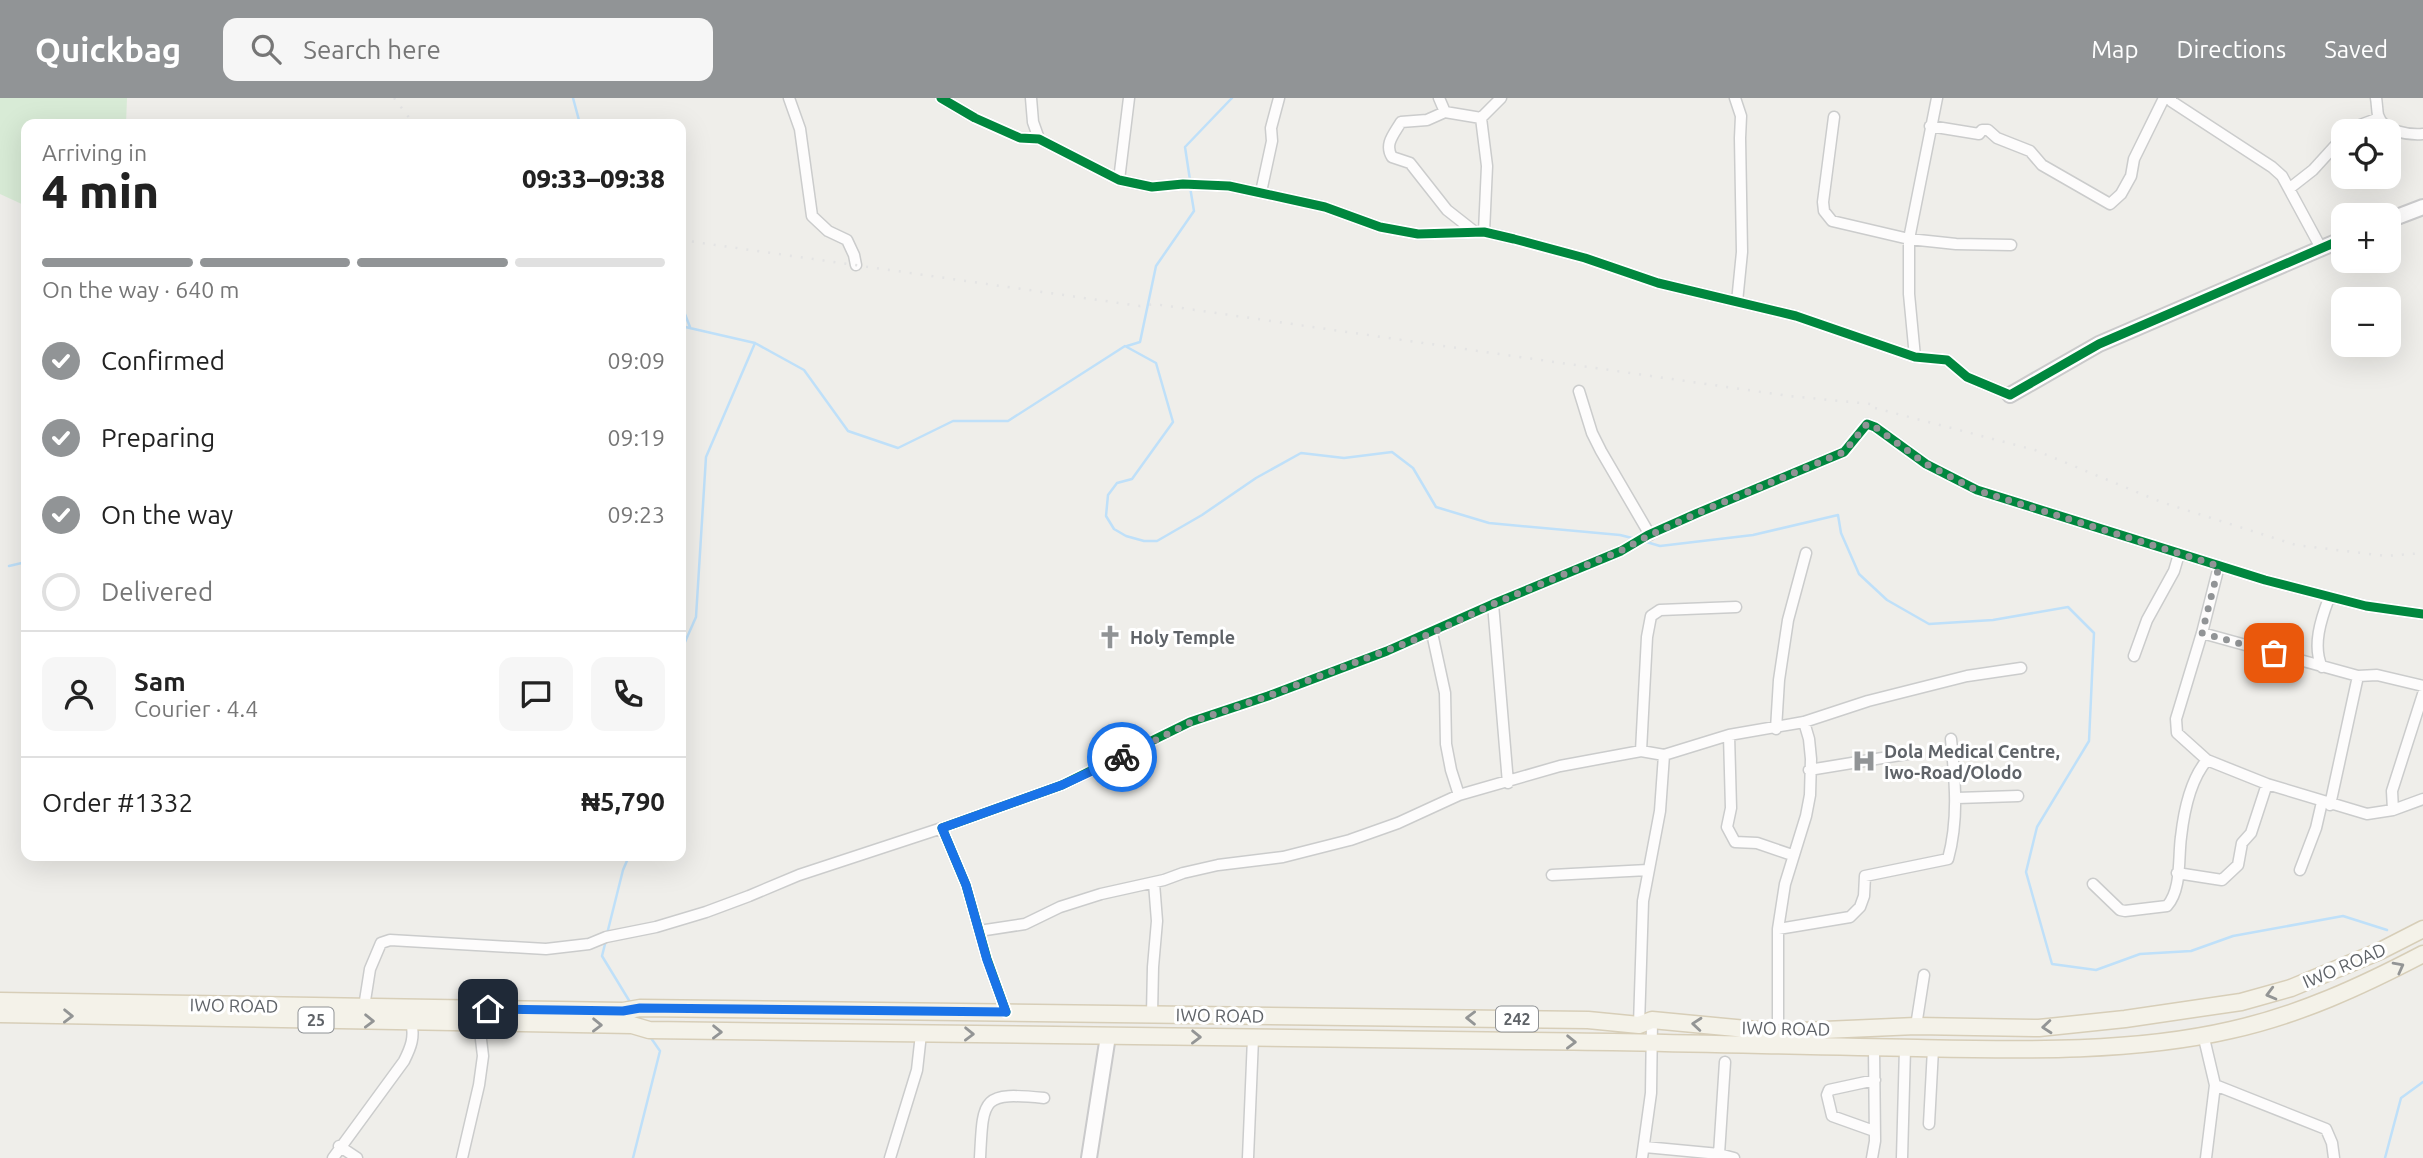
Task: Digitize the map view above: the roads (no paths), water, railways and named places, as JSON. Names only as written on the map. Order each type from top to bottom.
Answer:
[{"type":"main road","name":"IWO ROAD","points":[[0,1014],[364,1007],[623,1011],[640,1008],[1588,1020],[1778,1032],[1916,1026],[2039,1028],[2241,1002],[2291,988],[2380,951],[2423,929]]},
{"type":"main road","name":"IWO ROAD","points":[[0,1001],[411,1021],[632,1025],[649,1030],[1933,1049],[2087,1047],[2231,1030],[2309,1007],[2374,980],[2423,954]]},
{"type":"street","points":[[789,98],[800,129],[812,216],[828,231],[846,240],[856,265]]},
{"type":"street","points":[[941,98],[975,118],[1020,138],[1039,139],[1119,180],[1153,187],[1183,184],[1229,186],[1325,207],[1380,228],[1418,234],[1480,232],[1585,258],[1658,283],[1796,316],[1915,357],[1947,360],[1967,377],[2010,395],[2099,344],[2331,244]]},
{"type":"street","points":[[1031,98],[1033,121],[1039,139]]},
{"type":"street","points":[[1119,180],[1129,98]]},
{"type":"street","points":[[1261,192],[1272,141],[1270,128],[1279,98]]},
{"type":"street","points":[[1439,98],[1445,112]]},
{"type":"street","points":[[1481,118],[1501,98]]},
{"type":"street","points":[[1735,98],[1742,126],[1742,252],[1737,302]]},
{"type":"street","points":[[1915,357],[1909,294],[1909,239],[1937,98]]},
{"type":"street","points":[[1930,126],[1979,134],[1982,130],[1988,130],[1997,138],[2030,151],[2042,165],[2110,204],[2121,194],[2131,176],[2134,159],[2164,98]]},
{"type":"street","points":[[2171,98],[2171,101],[2282,176],[2321,248]]},
{"type":"street","points":[[2376,98],[2379,118],[2390,129],[2412,135],[2423,134]]},
{"type":"street","points":[[1480,232],[1447,210],[1410,163],[1392,157],[1389,152],[1390,141],[1401,122],[1427,120],[1445,112],[1481,118]]},
{"type":"street","points":[[1834,117],[1822,202],[1824,211],[1832,221],[1909,239],[1956,244],[2011,245]]},
{"type":"street","points":[[1480,232],[1487,166],[1481,118]]},
{"type":"street","points":[[2290,188],[2314,170],[2331,151]]},
{"type":"street","points":[[2401,215],[2423,207]]},
{"type":"street","points":[[1579,391],[1592,433],[1649,535]]},
{"type":"street","points":[[364,1007],[370,969],[381,943],[390,940],[546,949],[589,944],[606,937],[656,927],[706,912],[799,874],[942,828],[1062,785],[1191,722],[1268,696],[1432,633],[1493,604],[1620,551],[1649,535],[1844,452],[1867,424],[1926,464],[1976,490],[2329,598],[2423,614]]},
{"type":"street","points":[[1776,729],[1779,680],[1788,620],[1806,553]]},
{"type":"street","points":[[2134,656],[2147,620],[2174,571],[2179,554]]},
{"type":"street","points":[[2219,566],[2175,726],[2177,733],[2207,760],[2326,804],[2367,814],[2393,810],[2423,799]]},
{"type":"street","points":[[2322,667],[2317,658],[2319,624],[2329,598]]},
{"type":"street","points":[[1493,604],[1508,783]]},
{"type":"street","points":[[1641,751],[1648,625],[1651,616],[1660,610],[1736,607]]},
{"type":"street","points":[[1432,633],[1445,693],[1449,757],[1459,795]]},
{"type":"street","points":[[2202,633],[2358,676],[2377,675],[2423,686]]},
{"type":"street","points":[[979,931],[1025,924],[1101,894],[1154,883],[1183,873],[1218,865],[1283,857],[1350,839],[1398,823],[1459,795],[1560,766],[1641,751],[1664,755],[1729,735],[1776,729],[1804,722],[1868,701],[1968,676],[2021,668]]},
{"type":"street","points":[[2300,870],[2326,804],[2358,676]]},
{"type":"street","points":[[2393,810],[2392,790],[2423,694]]},
{"type":"street","points":[[1778,1032],[1778,929],[1785,884],[1810,795],[1809,739],[1804,722]]},
{"type":"street","points":[[1729,735],[1731,808],[1727,827],[1735,842],[1757,843],[1792,855]]},
{"type":"street","points":[[1778,929],[1850,917],[1860,907],[1864,897],[1865,876],[1948,859],[1957,798],[1951,739]]},
{"type":"street","points":[[1810,770],[1913,753]]},
{"type":"street","points":[[1642,1158],[1651,1093],[1651,1043],[1646,1023],[1642,923],[1648,870],[1660,811],[1664,755]]},
{"type":"street","points":[[2093,884],[2125,911],[2167,906],[2174,895],[2181,834],[2195,775],[2207,760]]},
{"type":"street","points":[[2177,873],[2222,880],[2238,865],[2242,843],[2251,833],[2267,784]]},
{"type":"street","points":[[1957,798],[2018,796]]},
{"type":"street","points":[[942,828],[966,885],[1006,1012]]},
{"type":"street","points":[[1552,875],[1648,870]]},
{"type":"street","points":[[1152,1014],[1157,921],[1154,883]]},
{"type":"street","points":[[1916,1026],[1924,975]]},
{"type":"street","points":[[333,1158],[339,1146],[404,1061],[414,1034],[411,1021]]},
{"type":"street","points":[[462,1158],[480,1085],[483,1056],[478,1023]]},
{"type":"street","points":[[890,1158],[917,1070],[921,1034]]},
{"type":"street","points":[[2203,1034],[2215,1085],[2206,1158]]},
{"type":"street","points":[[1089,1158],[1108,1036]]},
{"type":"street","points":[[1248,1158],[1253,1038]]},
{"type":"street","points":[[1872,1158],[1874,1048]]},
{"type":"street","points":[[1902,1158],[1905,1048]]},
{"type":"street","points":[[1929,1124],[1933,1049]]},
{"type":"street","points":[[1719,1154],[1725,1062]]},
{"type":"street","points":[[1874,1131],[1832,1116],[1827,1095],[1829,1090],[1875,1080]]},
{"type":"street","points":[[2215,1085],[2326,1129],[2334,1158]]},
{"type":"street","points":[[980,1158],[984,1113],[989,1102],[994,1098],[1013,1095],[1044,1098]]},
{"type":"street","points":[[339,1146],[357,1158]]},
{"type":"street","points":[[1645,1147],[1719,1154],[1734,1158]]},
{"type":"waterway","points":[[573,98],[579,119]]},
{"type":"waterway","points":[[1190,180],[1185,147],[1232,98]]},
{"type":"waterway","points":[[1127,346],[1140,342],[1156,266],[1194,211],[1190,187]]},
{"type":"waterway","points":[[686,317],[690,327]]},
{"type":"waterway","points":[[686,327],[755,343],[804,370],[848,431],[898,448],[953,421],[1008,421],[1125,346],[1156,363],[1173,422],[1132,479],[1117,483],[1108,495],[1106,516],[1114,529],[1144,541],[1157,541],[1202,515],[1256,478],[1301,453],[1344,458],[1392,452],[1413,468],[1436,507],[1489,523],[1620,535],[1636,539]]},
{"type":"waterway","points":[[686,640],[696,617],[706,457],[755,343]]},
{"type":"waterway","points":[[1643,541],[1660,546],[1753,535],[1838,515],[1841,533],[1859,574],[1887,600],[1929,624],[1993,620],[2068,607],[2094,633],[2089,741],[2037,827],[2026,872],[2052,964],[2096,970],[2140,954],[2191,951],[2233,936],[2343,916],[2387,930]]},
{"type":"waterway","points":[[9,566],[21,563]]},
{"type":"waterway","points":[[607,934],[627,861]]},
{"type":"waterway","points":[[606,940],[602,956],[630,1002]]},
{"type":"waterway","points":[[633,1158],[660,1051],[651,1038]]},
{"type":"waterway","points":[[2385,1158],[2401,1098],[2423,1082]]},
{"type":"railway","points":[[394,98],[410,119]]},
{"type":"railway","points":[[686,241],[1140,306],[1154,304],[1789,396],[1871,404]]},
{"type":"railway","points":[[1875,408],[2035,450],[2161,502],[2296,545],[2386,556],[2423,553]]},
{"type":"place","name":"Holy Temple","points":[[1110,637]]},
{"type":"place","name":"Dola Medical Centre, Iwo-Road/Olodo","points":[[1864,761]]}]
